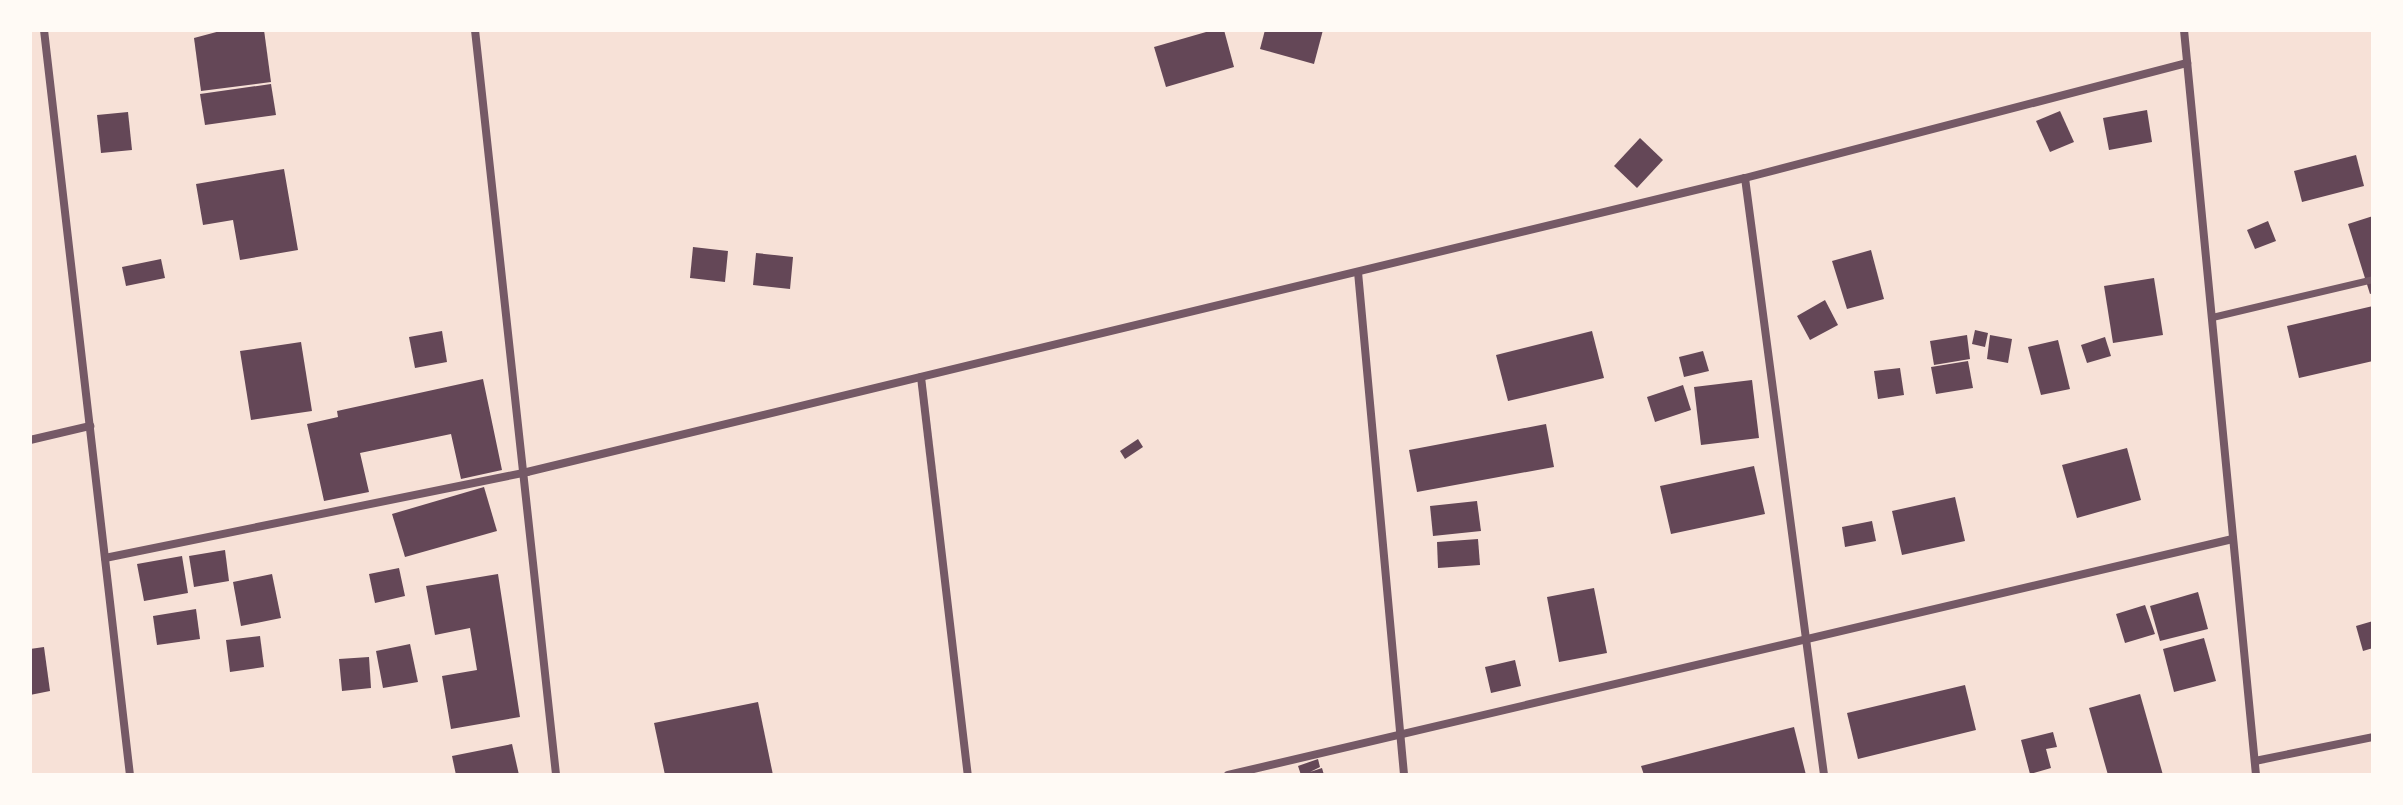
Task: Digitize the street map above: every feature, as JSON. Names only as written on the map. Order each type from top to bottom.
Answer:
[{"type":"street","points":[[44,30],[130,775]]},
{"type":"street","points":[[475,30],[527,472],[556,775]]},
{"type":"street","points":[[2184,30],[2256,775]]},
{"type":"street","points":[[105,558],[527,472],[1745,178],[2187,63]]},
{"type":"street","points":[[1745,178],[1824,775]]},
{"type":"street","points":[[1358,272],[1404,775]]},
{"type":"street","points":[[2212,317],[2373,279]]},
{"type":"street","points":[[921,377],[968,775]]},
{"type":"street","points":[[30,440],[90,426]]},
{"type":"street","points":[[1228,775],[1400,733],[1806,643],[2233,539]]},
{"type":"street","points":[[2255,761],[2373,737]]},
{"type":"building","points":[[224,30],[264,30],[271,82],[201,91],[194,38]]},
{"type":"building","points":[[1213,30],[1224,30],[1234,67],[1166,87],[1154,47]]},
{"type":"building","points":[[1265,30],[1323,30],[1314,64],[1260,49]]},
{"type":"building","points":[[271,84],[276,115],[205,125],[200,94]]},
{"type":"building","points":[[2147,110],[2152,142],[2109,150],[2103,118]]},
{"type":"building","points":[[2060,111],[2074,142],[2050,152],[2036,121]]},
{"type":"building","points":[[128,112],[132,150],[101,153],[97,115]]},
{"type":"building","points":[[1640,138],[1663,160],[1637,188],[1614,166]]},
{"type":"building","points":[[2356,155],[2364,186],[2302,202],[2294,171]]},
{"type":"building","points":[[284,169],[298,250],[240,260],[233,220],[203,225],[196,184]]},
{"type":"building","points":[[2373,216],[2373,293],[2370,294],[2348,224]]},
{"type":"building","points":[[2268,221],[2276,241],[2255,249],[2247,230]]},
{"type":"building","points":[[693,247],[728,251],[725,282],[690,278]]},
{"type":"building","points":[[1871,250],[1884,299],[1847,309],[1832,261]]},
{"type":"building","points":[[756,253],[793,257],[790,289],[753,285]]},
{"type":"building","points":[[161,259],[165,278],[126,286],[122,267]]},
{"type":"building","points":[[2154,278],[2163,335],[2113,343],[2104,286]]},
{"type":"building","points":[[1825,300],[1838,325],[1810,340],[1797,316]]},
{"type":"building","points":[[2373,306],[2373,361],[2299,378],[2287,326]]},
{"type":"building","points":[[1975,330],[1988,333],[1985,347],[1972,344]]},
{"type":"building","points":[[442,331],[447,362],[415,368],[409,337]]},
{"type":"building","points":[[1592,331],[1604,378],[1508,401],[1496,355]]},
{"type":"building","points":[[1967,335],[1970,359],[1934,365],[1930,341]]},
{"type":"building","points":[[1990,335],[2012,339],[2008,363],[1987,359]]},
{"type":"building","points":[[2105,337],[2111,356],[2087,363],[2081,345]]},
{"type":"building","points":[[2058,340],[2070,389],[2041,395],[2028,347]]},
{"type":"building","points":[[301,342],[312,411],[251,420],[240,351]]},
{"type":"building","points":[[1703,351],[1709,371],[1684,377],[1679,357]]},
{"type":"building","points":[[1968,361],[1973,388],[1936,394],[1931,367]]},
{"type":"building","points":[[1900,368],[1904,395],[1878,399],[1874,371]]},
{"type":"building","points":[[483,379],[502,470],[461,479],[451,434],[360,453],[369,492],[324,501],[307,424],[338,417],[337,411]]},
{"type":"building","points":[[1752,380],[1759,438],[1701,445],[1694,387]]},
{"type":"building","points":[[1683,385],[1691,410],[1655,422],[1647,397]]},
{"type":"building","points":[[1546,424],[1554,467],[1417,492],[1409,450]]},
{"type":"building","points":[[1138,439],[1143,447],[1125,459],[1120,451]]},
{"type":"building","points":[[2127,448],[2141,500],[2077,518],[2062,465]]},
{"type":"building","points":[[1754,466],[1765,514],[1671,534],[1660,486]]},
{"type":"building","points":[[484,487],[497,531],[405,557],[392,514]]},
{"type":"building","points":[[1955,497],[1965,541],[1902,555],[1892,511]]},
{"type":"building","points":[[1477,501],[1481,531],[1433,536],[1430,506]]},
{"type":"building","points":[[1872,521],[1876,541],[1845,547],[1842,527]]},
{"type":"building","points":[[1478,539],[1480,565],[1438,568],[1437,542]]},
{"type":"building","points":[[225,550],[229,581],[194,587],[189,556]]},
{"type":"building","points":[[182,556],[188,593],[144,601],[137,564]]},
{"type":"building","points":[[399,568],[405,596],[375,603],[369,574]]},
{"type":"building","points":[[272,574],[281,618],[241,626],[233,582]]},
{"type":"building","points":[[498,574],[520,717],[451,729],[442,676],[477,670],[470,628],[435,635],[426,586]]},
{"type":"building","points":[[1594,588],[1607,653],[1559,662],[1547,597]]},
{"type":"building","points":[[2198,592],[2208,629],[2160,641],[2150,606]]},
{"type":"building","points":[[2145,605],[2155,634],[2125,643],[2116,614]]},
{"type":"building","points":[[196,609],[200,639],[157,645],[153,616]]},
{"type":"building","points":[[2373,621],[2373,648],[2363,651],[2356,626]]},
{"type":"building","points":[[260,636],[264,667],[230,672],[226,640]]},
{"type":"building","points":[[2204,638],[2216,681],[2174,692],[2163,649]]},
{"type":"building","points":[[410,644],[418,682],[383,688],[376,651]]},
{"type":"building","points":[[44,647],[50,691],[30,695],[30,649]]},
{"type":"building","points":[[369,657],[371,688],[342,691],[339,659]]},
{"type":"building","points":[[1515,660],[1521,686],[1491,693],[1485,667]]},
{"type":"building","points":[[1965,685],[1976,730],[1858,759],[1847,713]]},
{"type":"building","points":[[2140,694],[2163,775],[2108,775],[2089,708]]},
{"type":"building","points":[[758,702],[773,775],[665,775],[654,723]]},
{"type":"building","points":[[1794,727],[1806,775],[1644,775],[1641,766]]},
{"type":"building","points":[[2053,732],[2057,747],[2046,749],[2051,768],[2030,774],[2021,740]]},
{"type":"building","points":[[512,744],[519,775],[456,775],[452,756]]},
{"type":"building","points":[[1318,759],[1320,767],[1310,772],[1322,768],[1324,775],[1301,775],[1298,766]]}]
